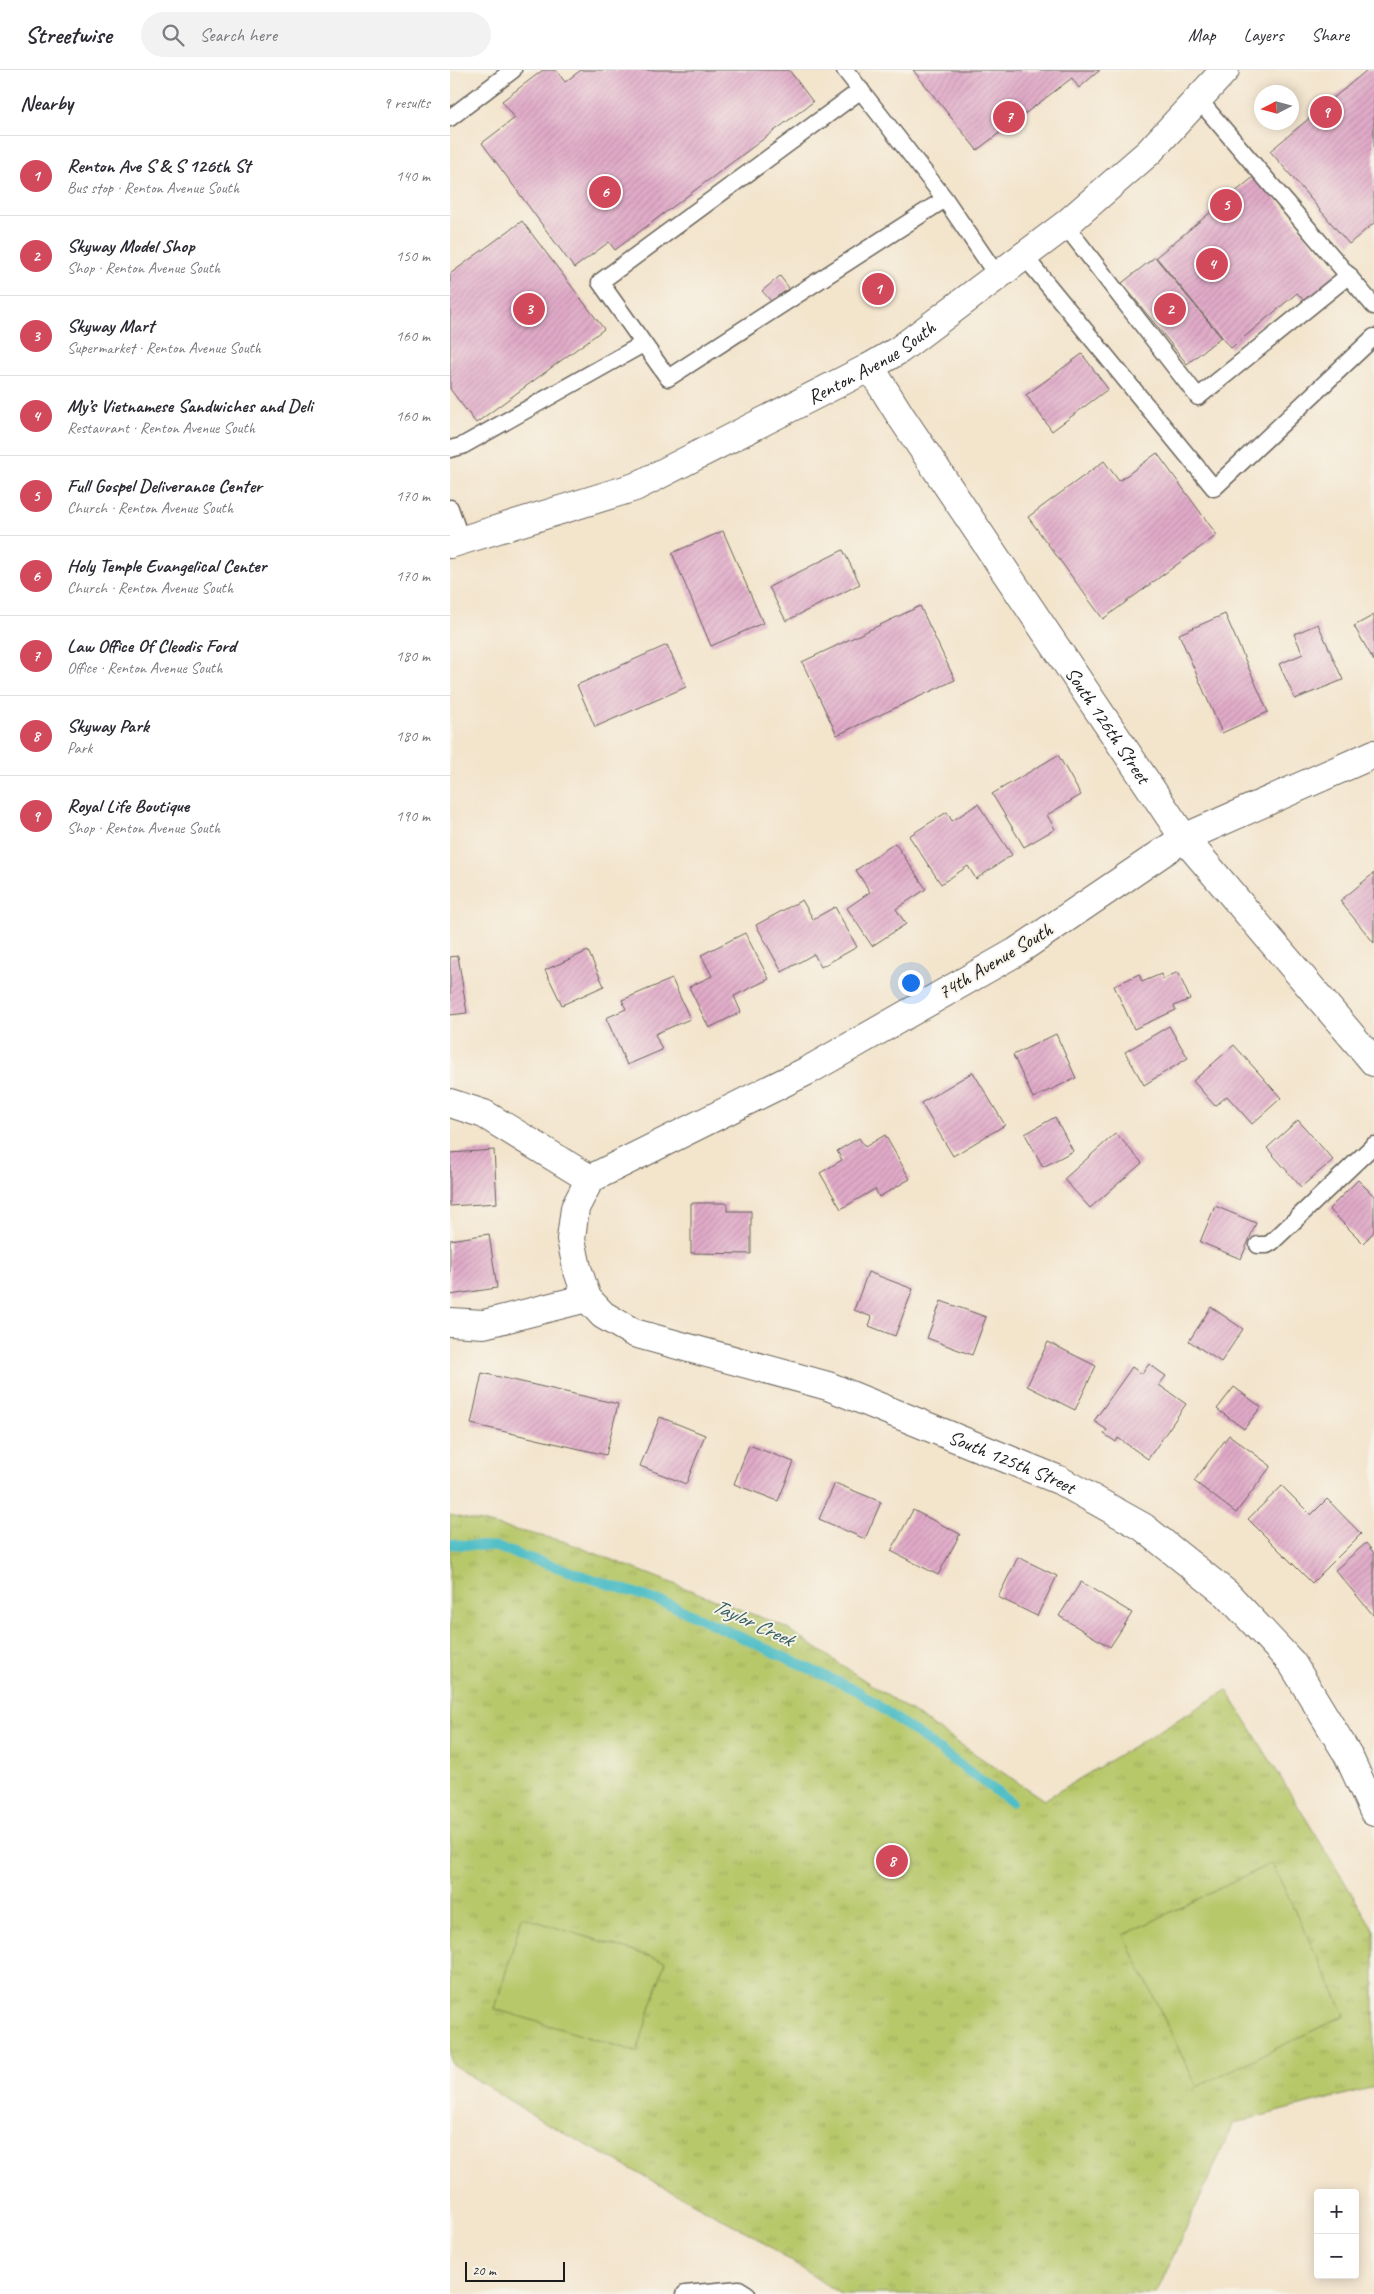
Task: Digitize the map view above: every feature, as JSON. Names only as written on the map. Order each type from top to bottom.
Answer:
[{"type":"street","name":"Renton Avenue South","points":[[456,542],[635,487],[870,367],[898,350],[1065,225],[1149,152],[1226,70]]},
{"type":"street","name":"South 126th Street","points":[[870,367],[905,424],[1184,838],[1374,1062]]},
{"type":"street","name":"74th Avenue South","points":[[590,1178],[809,1070],[1007,956],[1184,838],[1374,754]]},
{"type":"street","points":[[450,1103],[484,1114],[590,1178]]},
{"type":"street","name":"South 125th Street","points":[[590,1178],[575,1208],[571,1239],[577,1268],[587,1298],[603,1315],[634,1333],[828,1386],[1059,1480],[1143,1527],[1227,1594],[1292,1663],[1348,1755],[1374,1812]]},
{"type":"street","points":[[450,1322],[484,1324],[587,1298]]},
{"type":"lane","points":[[450,118],[513,70]]},
{"type":"lane","points":[[845,70],[945,199],[998,277]]},
{"type":"lane","points":[[861,90],[600,282],[668,378],[945,199]]},
{"type":"lane","points":[[1199,100],[1374,306]]},
{"type":"lane","points":[[1065,225],[1198,397],[1349,275]]},
{"type":"lane","points":[[1025,256],[1214,488],[1374,337]]},
{"type":"lane","points":[[450,449],[462,446],[643,344]]},
{"type":"lane","points":[[450,508],[456,542]]},
{"type":"lane","points":[[1258,1245],[1266,1245],[1272,1242],[1374,1145]]},
{"type":"lane","points":[[685,2294],[739,2289],[747,2294]]},
{"type":"green space","points":[[450,1515],[563,1541],[783,1626],[1044,1800],[1227,1690],[1374,1930],[1374,2087],[1234,2123],[1156,2294],[840,2294],[752,2235],[539,2119],[450,2063]]},
{"type":"green space","points":[[1272,1863],[1345,2015],[1197,2087],[1124,1935]]},
{"type":"green space","points":[[522,1917],[665,1961],[637,2052],[495,2009]]},
{"type":"building","points":[[543,70],[556,70],[565,82],[581,70],[789,70],[813,102],[615,250],[609,242],[574,268],[482,143],[515,118],[502,101]]},
{"type":"building","points":[[913,70],[1100,70],[1079,88],[1072,78],[977,150]]},
{"type":"building","points":[[1367,70],[1374,70],[1374,223],[1349,244],[1270,151],[1295,130],[1299,130],[1299,127]]},
{"type":"building","points":[[1256,175],[1338,276],[1305,302],[1297,293],[1231,348],[1156,257]]},
{"type":"building","points":[[522,221],[604,329],[476,423],[450,389],[450,274]]},
{"type":"building","points":[[1155,257],[1221,337],[1187,364],[1122,283]]},
{"type":"building","points":[[780,276],[789,288],[772,302],[762,291]]},
{"type":"building","points":[[1082,354],[1108,389],[1052,431],[1026,395]]},
{"type":"building","points":[[1157,453],[1217,535],[1103,619],[1028,517],[1104,461],[1119,481]]},
{"type":"building","points":[[723,531],[763,623],[711,646],[672,553]]},
{"type":"building","points":[[843,550],[860,584],[786,621],[769,587]]},
{"type":"building","points":[[920,606],[955,680],[837,735],[802,662]]},
{"type":"building","points":[[1225,614],[1268,712],[1222,733],[1179,634]]},
{"type":"building","points":[[1374,615],[1374,661],[1354,626]]},
{"type":"building","points":[[1318,624],[1343,680],[1295,699],[1279,664],[1303,654],[1294,634]]},
{"type":"building","points":[[667,645],[686,687],[595,727],[577,685]]},
{"type":"building","points":[[1058,755],[1081,795],[1047,815],[1055,829],[1024,847],[992,794]]},
{"type":"building","points":[[978,804],[1012,855],[976,879],[968,866],[941,884],[909,836],[947,812],[952,821]]},
{"type":"building","points":[[895,843],[926,889],[896,909],[906,924],[872,946],[847,908],[870,892],[856,870]]},
{"type":"building","points":[[1374,873],[1374,943],[1340,901]]},
{"type":"building","points":[[802,900],[813,919],[835,907],[857,947],[821,967],[814,954],[782,972],[756,925]]},
{"type":"building","points":[[745,933],[769,979],[734,996],[741,1012],[709,1028],[689,987],[712,976],[701,955]]},
{"type":"building","points":[[588,951],[604,986],[562,1005],[545,970]]},
{"type":"building","points":[[458,956],[467,1013],[450,1015],[450,957]]},
{"type":"building","points":[[1178,972],[1190,999],[1174,1006],[1176,1010],[1134,1029],[1114,986],[1139,974],[1142,982],[1161,974],[1163,979]]},
{"type":"building","points":[[672,979],[690,1019],[655,1034],[662,1050],[627,1065],[606,1018],[626,1009],[622,1000]]},
{"type":"building","points":[[1169,1026],[1188,1058],[1144,1085],[1125,1052]]},
{"type":"building","points":[[1056,1034],[1076,1078],[1033,1098],[1013,1055]]},
{"type":"building","points":[[1234,1045],[1281,1098],[1252,1124],[1227,1096],[1215,1106],[1193,1081]]},
{"type":"building","points":[[973,1072],[1005,1125],[953,1156],[921,1103]]},
{"type":"building","points":[[1055,1117],[1073,1151],[1043,1167],[1025,1134]]},
{"type":"building","points":[[1298,1120],[1333,1160],[1301,1187],[1267,1148]]},
{"type":"building","points":[[1116,1133],[1142,1163],[1090,1208],[1064,1179]]},
{"type":"building","points":[[885,1135],[910,1179],[879,1197],[875,1189],[841,1209],[820,1173],[842,1160],[837,1151],[859,1138],[865,1147]]},
{"type":"building","points":[[494,1150],[497,1203],[450,1206],[450,1153]]},
{"type":"building","points":[[1358,1180],[1374,1196],[1374,1232],[1363,1243],[1329,1209]]},
{"type":"building","points":[[691,1203],[727,1203],[727,1211],[751,1211],[751,1254],[691,1253]]},
{"type":"building","points":[[1215,1206],[1256,1223],[1241,1259],[1200,1242]]},
{"type":"building","points":[[489,1234],[497,1288],[450,1295],[450,1240]]},
{"type":"building","points":[[868,1272],[913,1289],[895,1336],[869,1326],[872,1317],[854,1310]]},
{"type":"building","points":[[941,1301],[986,1317],[972,1355],[927,1338]]},
{"type":"building","points":[[1211,1307],[1243,1329],[1221,1362],[1189,1341]]},
{"type":"building","points":[[1048,1342],[1096,1366],[1075,1410],[1027,1386]]},
{"type":"building","points":[[1149,1364],[1166,1376],[1159,1385],[1186,1404],[1148,1459],[1118,1438],[1116,1442],[1104,1434],[1107,1430],[1094,1421],[1132,1367],[1142,1374]]},
{"type":"building","points":[[482,1373],[618,1404],[606,1455],[471,1424]]},
{"type":"building","points":[[1234,1387],[1261,1407],[1244,1429],[1217,1409]]},
{"type":"building","points":[[660,1417],[705,1435],[686,1484],[640,1466]]},
{"type":"building","points":[[1229,1435],[1271,1466],[1236,1513],[1194,1481]]},
{"type":"building","points":[[749,1445],[794,1462],[778,1501],[734,1484]]},
{"type":"building","points":[[835,1483],[881,1502],[865,1539],[819,1519]]},
{"type":"building","points":[[1282,1486],[1311,1515],[1327,1499],[1361,1534],[1312,1583],[1248,1519]]},
{"type":"building","points":[[913,1510],[960,1534],[938,1575],[891,1551]]},
{"type":"building","points":[[1366,1543],[1374,1553],[1374,1616],[1335,1570]]},
{"type":"building","points":[[1018,1557],[1057,1576],[1037,1616],[998,1597]]},
{"type":"building","points":[[1081,1582],[1132,1613],[1110,1647],[1059,1616]]},
{"type":"waterway","name":"Taylor Creek","points":[[450,1544],[496,1547],[671,1605],[858,1691],[1011,1802]]},
{"type":"place","name":"Royal Life Boutique","points":[[1326,112]]},
{"type":"place","name":"Law Office Of Cleodis Ford","points":[[1009,117]]},
{"type":"place","name":"Holy Temple Evangelical Center","points":[[605,192]]},
{"type":"place","name":"Full Gospel Deliverance Center","points":[[1226,205]]},
{"type":"place","name":"My’s Vietnamese Sandwiches and Deli","points":[[1212,264]]},
{"type":"place","name":"Renton Ave S & S 126th St","points":[[878,289]]},
{"type":"place","name":"Skyway Mart","points":[[529,309]]},
{"type":"place","name":"Skyway Model Shop","points":[[1170,309]]},
{"type":"place","name":"Skyway Park","points":[[892,1861]]}]
